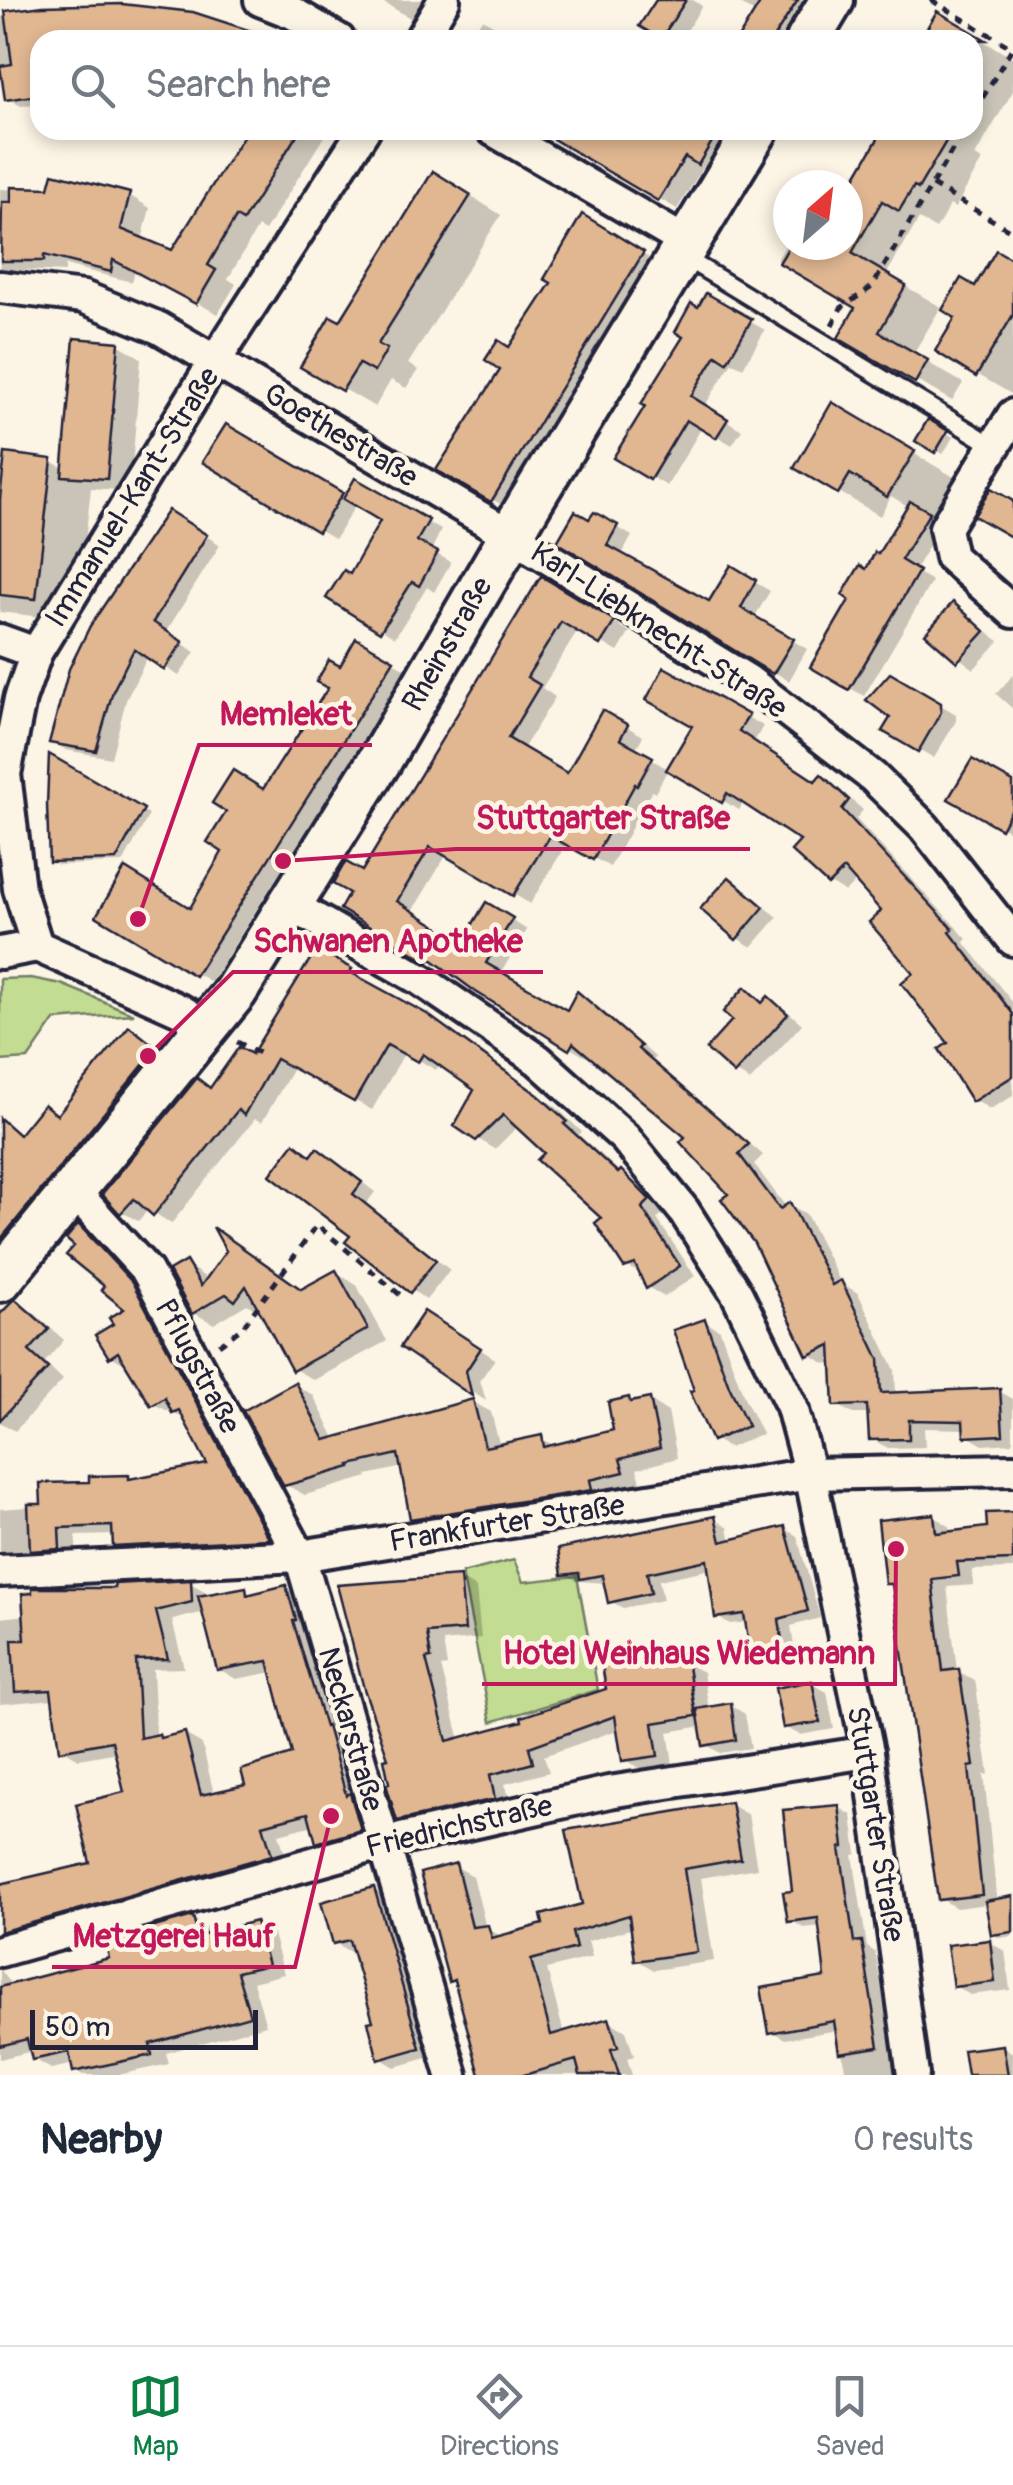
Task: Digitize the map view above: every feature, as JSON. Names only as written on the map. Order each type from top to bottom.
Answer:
[{"type":"main road","points":[[814,30],[832,0]]},
{"type":"main road","name":"Rheinstraße","points":[[0,1280],[74,1191],[224,1035],[235,992],[750,140]]},
{"type":"street","points":[[260,0],[322,30]]},
{"type":"street","points":[[426,30],[444,0]]},
{"type":"street","name":"Immanuel-Kant-Straße","points":[[37,946],[19,888],[5,774],[20,699],[36,652],[358,140]]},
{"type":"street","points":[[509,140],[686,250]]},
{"type":"street","name":"Goethestraße","points":[[0,287],[83,297],[159,328],[511,535]]},
{"type":"street","points":[[1013,415],[946,528],[951,557],[1013,612]]},
{"type":"street","name":"Karl-Liebknecht-Straße","points":[[511,535],[747,680],[873,777],[924,827],[1013,940]]},
{"type":"street","points":[[0,640],[36,652]]},
{"type":"street","name":"Stuttgarter Straße","points":[[291,905],[421,980],[538,1060],[625,1138],[684,1211],[737,1294],[792,1407],[810,1474],[868,1752],[912,2075]]},
{"type":"street","points":[[0,952],[37,946],[182,1010],[224,1035]]},
{"type":"street","name":"Pflugstraße","points":[[74,1191],[147,1270],[300,1556]]},
{"type":"street","name":"Frankfurter Straße","points":[[0,1571],[300,1556],[810,1474],[1013,1470]]},
{"type":"street","name":"Neckarstraße","points":[[300,1556],[452,2075]]},
{"type":"street","name":"Friedrichstraße","points":[[0,1951],[384,1842],[609,1792],[868,1752]]},
{"type":"lane","points":[[686,250],[994,446]]},
{"type":"path","points":[[931,0],[982,30]]},
{"type":"path","points":[[983,31],[1012,48],[983,97]]},
{"type":"path","points":[[829,344],[842,308],[872,287],[958,140]]},
{"type":"path","points":[[932,184],[1013,232]]},
{"type":"path","points":[[224,1035],[259,1053]]},
{"type":"path","points":[[196,1361],[242,1328],[318,1224],[405,1299]]},
{"type":"green space","points":[[31,978],[61,984],[134,1014],[55,1020],[28,1059],[0,1061],[0,979]]},
{"type":"green space","points":[[514,1560],[523,1582],[577,1576],[598,1690],[491,1722],[462,1573]]},
{"type":"building","points":[[656,0],[686,0],[667,30],[639,26]]},
{"type":"building","points":[[762,0],[798,0],[778,30],[743,30]]},
{"type":"building","points":[[122,4],[193,12],[249,30],[30,30],[30,96],[5,100],[0,66],[12,64],[5,11]]},
{"type":"building","points":[[937,11],[969,30],[926,30]]},
{"type":"building","points":[[241,140],[294,140],[243,221],[236,217],[208,265],[216,270],[196,304],[113,260],[111,272],[44,255],[44,261],[1,261],[2,202],[11,202],[11,187],[49,188],[53,173],[130,193],[121,229],[172,250]]},
{"type":"building","points":[[555,140],[713,140],[698,165],[685,157],[658,201]]},
{"type":"building","points":[[877,140],[947,140],[918,189],[914,186],[899,211],[882,201],[863,234],[863,170],[860,170]]},
{"type":"building","points":[[433,171],[471,195],[378,344],[387,349],[374,372],[359,364],[342,391],[300,367],[330,316],[340,321]]},
{"type":"building","points":[[582,214],[644,252],[491,502],[436,470],[500,370],[485,360],[498,340],[509,347],[551,283],[544,279]]},
{"type":"building","points":[[996,250],[1013,260],[1013,315],[976,377],[935,351],[955,318],[942,310],[961,278],[975,286]]},
{"type":"building","points":[[863,260],[906,285],[879,332],[928,360],[915,383],[838,338],[855,308],[779,263]]},
{"type":"building","points":[[706,293],[752,319],[727,362],[716,355],[691,396],[728,419],[716,438],[686,420],[650,480],[613,458],[683,337],[675,332],[691,303],[698,307]]},
{"type":"building","points":[[74,338],[119,342],[107,479],[62,476]]},
{"type":"building","points":[[832,402],[915,451],[887,497],[850,474],[838,494],[794,468]]},
{"type":"building","points":[[928,419],[948,431],[935,453],[915,441]]},
{"type":"building","points":[[226,424],[343,493],[318,532],[202,462]]},
{"type":"building","points":[[5,453],[52,459],[36,599],[0,595],[0,499]]},
{"type":"building","points":[[355,478],[429,520],[417,541],[438,552],[419,586],[412,582],[380,632],[326,598],[344,570],[350,574],[380,521],[343,499]]},
{"type":"building","points":[[991,488],[1013,501],[1013,538],[974,516]]},
{"type":"building","points":[[910,501],[930,512],[901,560],[919,571],[849,690],[810,667],[849,600],[842,595],[860,565],[866,569],[875,552],[878,554]]},
{"type":"building","points":[[168,510],[207,535],[153,622],[183,642],[164,670],[134,649],[113,691],[96,751],[49,743],[69,669],[90,626]]},
{"type":"building","points":[[575,511],[589,519],[594,512],[618,525],[607,545],[709,601],[731,565],[756,580],[741,608],[794,639],[773,674],[557,542]]},
{"type":"building","points":[[541,576],[615,621],[600,645],[561,622],[527,677],[540,685],[508,738],[567,773],[602,710],[628,725],[620,739],[653,757],[593,860],[550,836],[513,896],[430,847],[397,901],[462,942],[486,902],[513,918],[486,963],[567,1010],[577,991],[749,1144],[739,1154],[780,1209],[790,1202],[832,1285],[841,1280],[879,1359],[881,1393],[1000,1388],[1003,1435],[964,1437],[963,1421],[909,1420],[909,1439],[869,1440],[867,1405],[834,1406],[831,1345],[807,1356],[754,1243],[721,1199],[728,1194],[680,1142],[685,1137],[573,1043],[569,1050],[431,959],[428,962],[340,909],[349,893],[333,884],[343,866],[346,862],[362,871]]},
{"type":"building","points":[[953,602],[985,631],[957,662],[925,634]]},
{"type":"building","points":[[356,638],[394,660],[195,976],[96,916],[125,868],[190,908],[222,852],[207,842],[226,812],[212,803],[233,770],[263,789],[328,688],[316,682],[329,660],[340,666]]},
{"type":"building","points":[[664,667],[749,715],[739,731],[815,781],[821,774],[849,800],[842,809],[953,929],[950,932],[1013,1014],[1013,1076],[972,1102],[939,1049],[948,1043],[901,983],[913,973],[869,922],[881,911],[844,869],[828,885],[791,851],[800,841],[727,793],[722,803],[666,770],[692,726],[646,700]]},
{"type":"building","points":[[890,673],[941,703],[941,712],[918,752],[882,731],[890,718],[866,700]]},
{"type":"building","points":[[49,754],[144,809],[116,860],[49,862]]},
{"type":"building","points":[[972,759],[1013,782],[1013,807],[1001,829],[948,799]]},
{"type":"building","points":[[729,877],[764,907],[736,940],[700,909]]},
{"type":"building","points":[[317,948],[352,969],[350,972],[427,1014],[538,1095],[567,1121],[564,1124],[618,1173],[621,1170],[650,1200],[642,1208],[680,1266],[646,1289],[635,1264],[624,1268],[595,1223],[601,1218],[537,1160],[544,1153],[503,1115],[476,1141],[454,1126],[474,1090],[423,1054],[418,1062],[387,1045],[354,1102],[276,1059],[244,1115],[238,1110],[153,1216],[134,1199],[120,1214],[102,1194],[197,1078],[210,1088],[239,1047],[252,1054]]},
{"type":"building","points":[[745,987],[762,1003],[768,996],[788,1014],[734,1074],[706,1049],[732,1020],[723,1012]]},
{"type":"building","points":[[129,1026],[157,1048],[0,1240],[0,1118],[19,1135],[44,1104],[57,1115]]},
{"type":"building","points":[[294,1143],[311,1156],[317,1148],[362,1182],[353,1194],[436,1260],[410,1293],[345,1242],[350,1236],[270,1175]]},
{"type":"building","points":[[78,1224],[132,1282],[269,1539],[113,1547],[112,1526],[59,1528],[60,1549],[30,1551],[28,1504],[41,1504],[40,1483],[89,1482],[89,1476],[129,1475],[129,1479],[207,1464],[179,1410],[172,1413],[165,1398],[151,1406],[118,1352],[109,1358],[95,1335],[113,1324],[109,1318],[124,1309],[101,1290],[104,1286],[66,1255],[74,1246],[66,1239]]},
{"type":"building","points":[[213,1227],[301,1289],[336,1270],[368,1329],[292,1371],[246,1286],[235,1301],[226,1294],[192,1314],[169,1271],[186,1261],[201,1286],[226,1251]]},
{"type":"building","points":[[15,1299],[49,1329],[29,1351],[48,1368],[0,1420],[0,1314]]},
{"type":"building","points":[[424,1311],[481,1348],[466,1371],[472,1396],[400,1347]]},
{"type":"building","points":[[705,1319],[748,1426],[712,1441],[690,1391],[694,1390],[673,1330]]},
{"type":"building","points":[[295,1382],[325,1440],[473,1399],[485,1447],[542,1435],[544,1447],[613,1430],[608,1402],[629,1397],[630,1402],[650,1398],[660,1448],[620,1459],[624,1472],[590,1480],[592,1490],[410,1519],[398,1454],[284,1486],[243,1411]]},
{"type":"building","points":[[1013,1512],[1013,1560],[957,1562],[959,1576],[932,1579],[943,1671],[959,1669],[974,1766],[969,1767],[982,1895],[938,1900],[892,1584],[885,1584],[878,1520],[934,1514],[936,1533],[987,1527],[986,1513]]},
{"type":"building","points":[[715,1516],[721,1542],[785,1526],[808,1611],[779,1619],[783,1648],[750,1652],[744,1614],[715,1618],[707,1560],[647,1573],[651,1593],[608,1603],[602,1575],[580,1579],[579,1573],[562,1575],[558,1549]]},
{"type":"building","points":[[460,1576],[465,1630],[427,1633],[431,1658],[426,1659],[447,1741],[522,1721],[521,1717],[606,1689],[601,1659],[652,1652],[654,1665],[687,1660],[696,1716],[653,1723],[658,1756],[622,1761],[615,1716],[529,1747],[533,1763],[490,1775],[495,1799],[397,1821],[386,1784],[389,1783],[384,1759],[388,1758],[364,1689],[337,1585]]},
{"type":"building","points":[[191,1580],[192,1602],[156,1611],[168,1659],[136,1660],[140,1738],[185,1732],[201,1795],[245,1785],[241,1770],[292,1754],[268,1661],[217,1670],[198,1596],[246,1587],[247,1595],[286,1585],[325,1727],[361,1830],[316,1843],[308,1813],[263,1825],[272,1855],[0,1932],[0,1884],[90,1863],[76,1804],[124,1792],[112,1741],[59,1751],[51,1690],[15,1692],[12,1640],[25,1640],[22,1594],[32,1593],[32,1588],[115,1588],[114,1584]]},
{"type":"building","points":[[812,1681],[820,1722],[783,1728],[775,1688]]},
{"type":"building","points":[[731,1703],[736,1740],[703,1746],[697,1709]]},
{"type":"building","points":[[731,1802],[741,1859],[684,1869],[697,1952],[635,1961],[629,1915],[572,1932],[576,1948],[531,1960],[551,2035],[609,2018],[618,2047],[611,2049],[619,2075],[580,2075],[576,2060],[524,2075],[480,2075],[454,1980],[449,1982],[420,1873],[456,1863],[472,1927],[488,1925],[492,1938],[543,1924],[541,1915],[582,1904],[566,1830]]},
{"type":"building","points":[[839,1805],[844,1847],[840,1848],[854,1942],[862,1941],[879,2047],[839,2053],[834,2021],[769,2033],[761,1988],[825,1977],[818,1918],[788,1922],[783,1892],[792,1891],[783,1810]]},
{"type":"building","points":[[374,1887],[420,2048],[378,2060],[368,2022],[373,2021],[349,1940],[333,1944],[321,1902]]},
{"type":"building","points":[[1013,1896],[1013,1932],[991,1935],[985,1901]]},
{"type":"building","points":[[193,1916],[198,1936],[256,1921],[268,1965],[237,1972],[250,2016],[150,2044],[152,2055],[73,2072],[69,2052],[32,2060],[27,2039],[0,2046],[0,1987],[109,1958],[105,1941]]},
{"type":"building","points":[[990,1940],[995,1982],[953,1987],[947,1945]]},
{"type":"building","points":[[1003,2045],[1008,2075],[967,2075],[963,2050]]},
{"type":"place","name":"Stuttgarter Straße","points":[[283,861]]},
{"type":"place","name":"Memleket","points":[[138,919]]},
{"type":"place","name":"Schwanen Apotheke","points":[[148,1056]]},
{"type":"place","name":"Hotel Weinhaus Wiedemann","points":[[896,1549]]},
{"type":"place","name":"Metzgerei Hauf","points":[[331,1816]]}]
